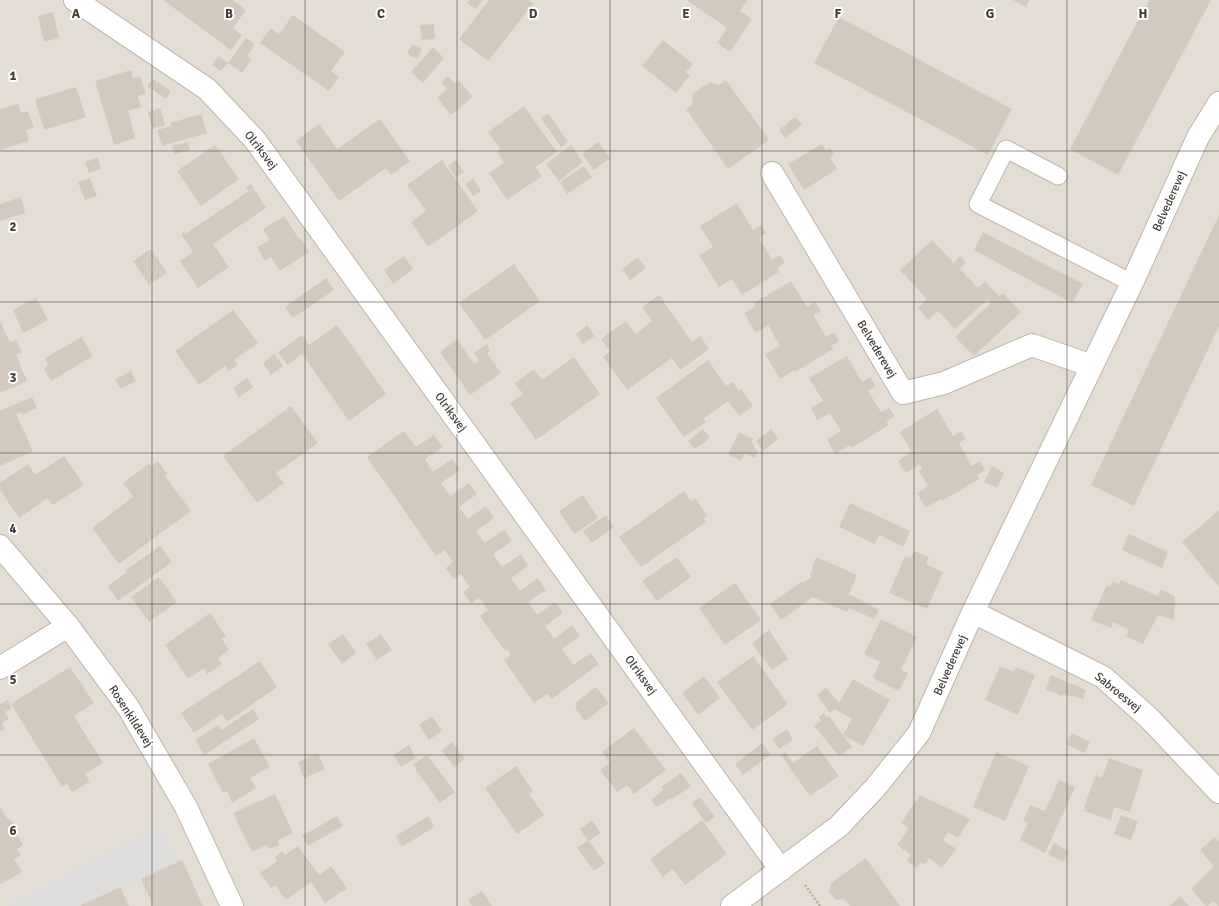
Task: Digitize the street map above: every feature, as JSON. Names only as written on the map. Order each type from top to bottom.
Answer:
[{"type":"street","name":"Olriksvej","points":[[75,0],[207,89],[255,140],[782,870]]},
{"type":"street","name":"Belvederevej","points":[[732,906],[839,826],[875,788],[919,733],[973,612],[1132,283],[1198,137],[1219,103]]},
{"type":"street","name":"Belvederevej","points":[[772,173],[903,393],[944,383],[1032,345],[1092,366]]},
{"type":"street","name":"Rosenkildevej","points":[[0,546],[68,626],[132,714],[186,808],[232,906]]},
{"type":"street","name":"Sabroesvej","points":[[973,612],[1103,677],[1149,718],[1219,792]]},
{"type":"street","points":[[0,668],[68,626]]},
{"type":"lane","points":[[1058,176],[1006,149],[978,204],[1132,283]]},
{"type":"shaded area","points":[[0,0],[1219,0],[1219,906],[0,906]]},
{"type":"shaded area","points":[[162,825],[179,863],[82,906],[4,906]]},
{"type":"building","points":[[163,0],[233,0],[246,10],[233,28],[242,35],[231,50]]},
{"type":"building","points":[[469,0],[482,0],[476,9],[467,3]]},
{"type":"building","points":[[489,0],[530,0],[533,4],[488,61],[459,39]]},
{"type":"building","points":[[748,0],[740,11],[752,19],[730,52],[717,43],[727,28],[688,1]]},
{"type":"building","points":[[1013,0],[1029,0],[1026,7]]},
{"type":"building","points":[[1149,0],[1211,0],[1118,175],[1070,149]]},
{"type":"building","points":[[53,12],[59,38],[44,42],[38,16]]},
{"type":"building","points":[[293,15],[345,52],[331,71],[339,77],[329,91],[260,43],[271,28],[279,34]]},
{"type":"building","points":[[839,17],[1012,109],[988,155],[814,63]]},
{"type":"building","points":[[434,24],[435,39],[422,40],[420,25]]},
{"type":"building","points":[[246,38],[255,44],[247,56],[252,59],[242,73],[228,63]]},
{"type":"building","points":[[663,40],[693,64],[686,72],[690,75],[676,93],[642,66]]},
{"type":"building","points":[[412,44],[422,49],[417,59],[407,54]]},
{"type":"building","points":[[433,47],[444,58],[423,83],[411,72]]},
{"type":"building","points":[[218,56],[228,63],[221,71],[212,65]]},
{"type":"building","points":[[131,70],[133,78],[140,76],[146,94],[138,96],[141,107],[128,111],[135,138],[114,145],[95,81]]},
{"type":"building","points":[[448,76],[455,84],[459,80],[473,97],[451,115],[437,98],[447,89],[441,82]]},
{"type":"building","points":[[153,79],[171,91],[166,99],[147,86]]},
{"type":"building","points":[[726,80],[769,140],[728,169],[686,109],[693,104],[692,94],[710,82],[719,85]]},
{"type":"building","points":[[76,87],[86,117],[44,130],[35,99]]},
{"type":"building","points":[[18,104],[21,113],[28,111],[34,128],[26,130],[29,141],[0,150],[0,109]]},
{"type":"building","points":[[524,106],[557,152],[535,167],[542,176],[507,200],[489,173],[504,163],[497,152],[500,149],[488,132]]},
{"type":"building","points":[[160,108],[165,125],[153,129],[148,112]]},
{"type":"building","points":[[548,113],[568,142],[561,147],[541,118]]},
{"type":"building","points":[[201,114],[207,133],[162,146],[157,130],[171,126],[170,123]]},
{"type":"building","points":[[795,117],[802,125],[785,138],[779,130]]},
{"type":"building","points":[[380,119],[410,161],[391,175],[386,168],[339,201],[296,141],[319,124],[337,149]]},
{"type":"building","points":[[188,142],[190,150],[175,154],[172,146]]},
{"type":"building","points":[[598,142],[610,158],[594,170],[582,154]]},
{"type":"building","points":[[822,144],[826,151],[830,148],[834,155],[830,157],[837,169],[804,190],[788,164]]},
{"type":"building","points":[[215,145],[239,179],[201,206],[177,171]]},
{"type":"building","points":[[571,145],[583,162],[559,181],[546,164]]},
{"type":"building","points":[[98,158],[101,169],[89,173],[85,162]]},
{"type":"building","points":[[442,160],[478,211],[428,247],[411,222],[426,211],[407,185]]},
{"type":"building","points":[[456,160],[464,172],[456,177],[448,166]]},
{"type":"building","points":[[584,166],[592,177],[567,194],[560,182]]},
{"type":"building","points":[[90,178],[97,196],[85,200],[78,182]]},
{"type":"building","points":[[473,179],[481,191],[473,196],[465,184]]},
{"type":"building","points":[[251,184],[266,208],[213,244],[229,267],[198,288],[180,261],[193,252],[181,234],[184,232],[185,234],[249,191],[246,187]]},
{"type":"building","points":[[21,197],[25,213],[0,221],[0,204]]},
{"type":"building","points":[[737,203],[753,230],[761,225],[766,233],[759,238],[772,260],[780,255],[785,263],[777,268],[779,272],[742,295],[732,279],[719,287],[699,255],[713,247],[700,226]]},
{"type":"building","points":[[1219,215],[1219,326],[1134,506],[1091,485]]},
{"type":"building","points":[[284,216],[309,252],[280,271],[271,257],[265,261],[257,247],[270,240],[263,229]]},
{"type":"building","points":[[983,232],[1083,284],[1072,303],[974,250]]},
{"type":"building","points":[[932,240],[954,263],[960,256],[966,263],[960,269],[978,288],[985,281],[999,296],[1003,293],[1021,312],[974,356],[955,337],[991,303],[988,299],[955,329],[938,311],[928,320],[918,308],[927,299],[900,270]]},
{"type":"building","points":[[151,249],[167,273],[149,285],[133,261]]},
{"type":"building","points":[[404,256],[413,269],[393,284],[384,270]]},
{"type":"building","points":[[638,257],[646,268],[630,280],[622,269]]},
{"type":"building","points":[[514,264],[540,301],[485,340],[459,303]]},
{"type":"building","points":[[326,278],[334,290],[293,318],[285,307]]},
{"type":"building","points":[[791,281],[807,307],[815,302],[821,311],[813,315],[826,337],[834,332],[839,341],[831,346],[833,349],[795,372],[794,370],[780,379],[765,354],[780,346],[768,325],[756,333],[744,313],[756,306],[754,303]]},
{"type":"building","points":[[659,295],[692,342],[700,336],[709,349],[680,370],[672,358],[627,390],[603,357],[610,352],[601,339],[626,321],[636,334],[652,321],[642,307]]},
{"type":"building","points":[[36,298],[48,320],[23,333],[13,310]]},
{"type":"building","points":[[233,310],[258,343],[234,360],[238,365],[229,371],[225,366],[199,385],[175,351]]},
{"type":"building","points":[[0,321],[10,343],[16,340],[22,352],[16,355],[27,381],[0,393]]},
{"type":"building","points":[[337,325],[386,394],[349,421],[302,354],[288,365],[278,352],[302,335],[309,345]]},
{"type":"building","points":[[587,325],[595,336],[583,344],[576,334]]},
{"type":"building","points":[[82,337],[93,356],[51,381],[44,369],[48,366],[45,358]]},
{"type":"building","points":[[457,339],[474,364],[479,360],[474,353],[487,344],[490,350],[487,353],[501,373],[470,395],[440,352]]},
{"type":"building","points":[[274,354],[283,366],[271,375],[263,363]]},
{"type":"building","points":[[847,356],[862,382],[870,377],[876,386],[868,391],[881,412],[889,408],[895,416],[886,421],[889,425],[851,448],[850,445],[835,454],[827,439],[841,431],[830,413],[817,420],[811,408],[823,401],[809,378]]},
{"type":"building","points":[[574,357],[600,394],[536,440],[510,403],[523,394],[515,383],[534,369],[542,380]]},
{"type":"building","points":[[708,360],[726,386],[733,382],[739,391],[741,389],[753,406],[739,416],[728,401],[703,419],[706,422],[684,437],[656,398]]},
{"type":"building","points":[[131,371],[136,381],[121,389],[115,379]]},
{"type":"building","points":[[247,377],[253,387],[239,397],[233,388]]},
{"type":"building","points":[[32,397],[37,408],[22,415],[21,412],[16,414],[33,451],[0,466],[0,411]]},
{"type":"building","points":[[291,406],[318,443],[276,473],[284,483],[257,503],[223,456]]},
{"type":"building","points":[[937,409],[953,436],[961,431],[966,439],[959,443],[972,466],[980,461],[985,470],[977,475],[979,479],[942,501],[941,499],[926,508],[917,493],[928,486],[919,471],[922,469],[920,464],[906,473],[898,461],[912,452],[900,432]]},
{"type":"building","points":[[703,429],[710,438],[695,449],[688,441]]},
{"type":"building","points":[[771,429],[778,439],[763,451],[756,441]]},
{"type":"building","points":[[404,431],[416,447],[434,435],[443,447],[425,459],[433,472],[452,459],[460,470],[441,483],[450,496],[469,483],[477,494],[459,507],[468,519],[486,506],[494,518],[476,531],[485,543],[504,530],[512,541],[493,554],[502,567],[521,554],[528,566],[511,578],[520,591],[538,578],[546,590],[528,602],[537,615],[555,602],[563,613],[545,626],[554,639],[572,625],[580,636],[562,649],[573,665],[591,653],[599,664],[552,699],[547,694],[534,703],[504,660],[511,655],[508,650],[505,651],[480,616],[488,610],[479,598],[471,604],[463,592],[470,587],[461,574],[454,579],[446,568],[453,562],[445,550],[436,556],[367,457]]},
{"type":"building","points":[[739,432],[753,439],[751,443],[754,445],[753,447],[758,450],[755,458],[745,453],[741,461],[728,454]]},
{"type":"building","points":[[64,456],[84,485],[53,505],[48,498],[19,518],[0,490],[0,483],[28,464],[35,475]]},
{"type":"building","points":[[158,461],[167,474],[165,476],[191,511],[119,564],[92,528],[133,497],[123,483],[149,464],[152,466]]},
{"type":"building","points":[[992,466],[1004,473],[997,488],[984,482]]},
{"type":"building","points":[[684,491],[691,501],[695,498],[707,516],[703,519],[706,522],[641,567],[619,537]]},
{"type":"building","points":[[583,495],[598,518],[574,534],[559,511]]},
{"type":"building","points":[[850,503],[910,531],[903,547],[879,535],[875,544],[839,527]]},
{"type":"building","points":[[1219,510],[1219,587],[1182,542]]},
{"type":"building","points":[[606,515],[614,527],[592,543],[583,531]]},
{"type":"building","points":[[1129,534],[1168,552],[1162,568],[1122,550]]},
{"type":"building","points":[[160,546],[172,562],[118,601],[108,586],[127,572],[126,570]]},
{"type":"building","points":[[914,551],[929,557],[926,564],[943,572],[927,609],[889,593],[905,556],[911,558]]},
{"type":"building","points":[[677,557],[691,577],[657,601],[642,581]]},
{"type":"building","points":[[816,557],[857,575],[849,594],[879,610],[874,619],[849,608],[847,612],[813,597],[781,620],[770,604],[801,582],[803,583],[812,577],[810,576]]},
{"type":"building","points":[[159,577],[177,602],[149,622],[131,597]]},
{"type":"building","points":[[1121,580],[1158,596],[1161,589],[1175,596],[1174,620],[1158,615],[1143,644],[1126,636],[1129,630],[1113,622],[1111,628],[1091,620],[1107,585],[1110,587],[1112,581],[1119,584]]},
{"type":"building","points":[[735,583],[761,620],[725,645],[699,608]]},
{"type":"building","points":[[210,613],[226,636],[222,639],[229,650],[218,658],[222,664],[207,674],[204,668],[188,679],[165,645]]},
{"type":"building","points":[[881,619],[917,637],[901,670],[908,673],[899,691],[873,678],[880,662],[864,654]]},
{"type":"building","points":[[769,630],[788,659],[772,670],[752,643]]},
{"type":"building","points":[[343,634],[356,653],[342,664],[328,644]]},
{"type":"building","points":[[381,634],[392,650],[377,660],[366,644]]},
{"type":"building","points":[[753,656],[788,704],[752,730],[717,682]]},
{"type":"building","points":[[260,661],[277,687],[227,722],[222,714],[194,733],[181,713]]},
{"type":"building","points":[[1000,666],[1014,672],[1016,667],[1035,675],[1018,715],[985,700]]},
{"type":"building","points":[[70,667],[94,703],[74,716],[103,763],[85,774],[90,782],[72,792],[67,784],[62,787],[11,704]]},
{"type":"building","points":[[1051,675],[1086,690],[1083,700],[1072,695],[1071,697],[1063,694],[1062,696],[1046,689]]},
{"type":"building","points":[[704,676],[720,698],[698,715],[682,693]]},
{"type":"building","points":[[853,679],[890,700],[863,746],[843,735],[852,719],[835,709],[830,713],[817,695],[826,688],[839,703]]},
{"type":"building","points":[[596,687],[609,703],[585,721],[575,708],[577,706],[575,703]]},
{"type":"building","points":[[8,700],[12,708],[5,712],[9,719],[2,723],[5,729],[0,731],[0,704]]},
{"type":"building","points":[[253,709],[259,719],[204,755],[195,740],[218,725],[221,730]]},
{"type":"building","points":[[824,713],[826,717],[829,716],[852,747],[839,756],[814,726],[821,721],[819,717]]},
{"type":"building","points":[[432,716],[442,731],[429,740],[419,725]]},
{"type":"building","points":[[634,728],[666,770],[634,794],[627,785],[617,792],[600,770],[610,763],[602,752]]},
{"type":"building","points":[[787,729],[793,740],[779,749],[772,739]]},
{"type":"building","points":[[1072,733],[1090,742],[1084,753],[1066,744]]},
{"type":"building","points":[[254,738],[270,767],[250,778],[256,788],[232,803],[227,791],[223,793],[208,764]]},
{"type":"building","points":[[452,742],[465,759],[454,767],[442,750]]},
{"type":"building","points":[[762,743],[771,754],[743,775],[735,764]]},
{"type":"building","points":[[409,745],[416,758],[401,767],[393,755]]},
{"type":"building","points":[[817,746],[839,776],[810,796],[781,755],[785,752],[793,763]]},
{"type":"building","points":[[996,752],[1029,766],[1005,821],[973,807]]},
{"type":"building","points":[[318,753],[325,769],[304,778],[298,762]]},
{"type":"building","points":[[427,755],[455,792],[440,803],[413,765]]},
{"type":"building","points":[[1109,758],[1143,770],[1130,812],[1114,807],[1111,820],[1084,811],[1087,798],[1096,775],[1102,778]]},
{"type":"building","points":[[516,766],[533,791],[529,794],[544,815],[517,834],[485,788]]},
{"type":"building","points":[[681,773],[691,786],[671,800],[670,798],[657,807],[651,800],[663,790],[661,787]]},
{"type":"building","points":[[1059,780],[1075,787],[1045,853],[1020,840],[1028,823],[1023,821],[1030,805],[1045,811]]},
{"type":"building","points":[[275,794],[293,833],[278,840],[279,845],[269,849],[267,845],[252,852],[233,813]]},
{"type":"building","points":[[920,795],[970,819],[958,838],[948,832],[943,840],[956,849],[942,868],[929,858],[925,864],[921,862],[917,868],[907,861],[911,855],[897,845],[909,828],[901,823]]},
{"type":"building","points":[[700,797],[715,817],[706,823],[692,803]]},
{"type":"building","points":[[0,806],[8,820],[10,819],[17,830],[15,831],[23,845],[17,849],[21,855],[14,859],[22,872],[1,884],[0,882]]},
{"type":"building","points":[[1121,815],[1138,821],[1131,840],[1114,834]]},
{"type":"building","points":[[337,816],[343,826],[308,846],[302,836]]},
{"type":"building","points":[[428,816],[434,827],[402,847],[396,836]]},
{"type":"building","points":[[592,820],[601,833],[589,841],[605,863],[594,871],[577,848],[588,840],[580,829]]},
{"type":"building","points":[[702,820],[727,854],[685,885],[673,869],[663,877],[650,859]]},
{"type":"building","points":[[1215,837],[1219,841],[1219,906],[1213,901],[1206,906],[1191,889],[1214,866],[1200,850]]},
{"type":"building","points":[[1054,843],[1069,851],[1063,862],[1048,854]]},
{"type":"building","points":[[298,846],[319,875],[331,866],[347,888],[325,903],[311,882],[286,900],[275,885],[271,888],[260,873],[277,861],[275,857],[282,851],[285,855]]},
{"type":"building","points":[[866,858],[900,906],[850,906],[844,899],[836,900],[829,892],[831,883]]},
{"type":"building","points":[[182,860],[203,906],[153,906],[141,879]]},
{"type":"building","points":[[120,887],[129,906],[80,906]]},
{"type":"building","points":[[482,891],[492,906],[472,906],[468,900]]},
{"type":"building","points":[[1180,896],[1189,906],[1170,906]]}]
